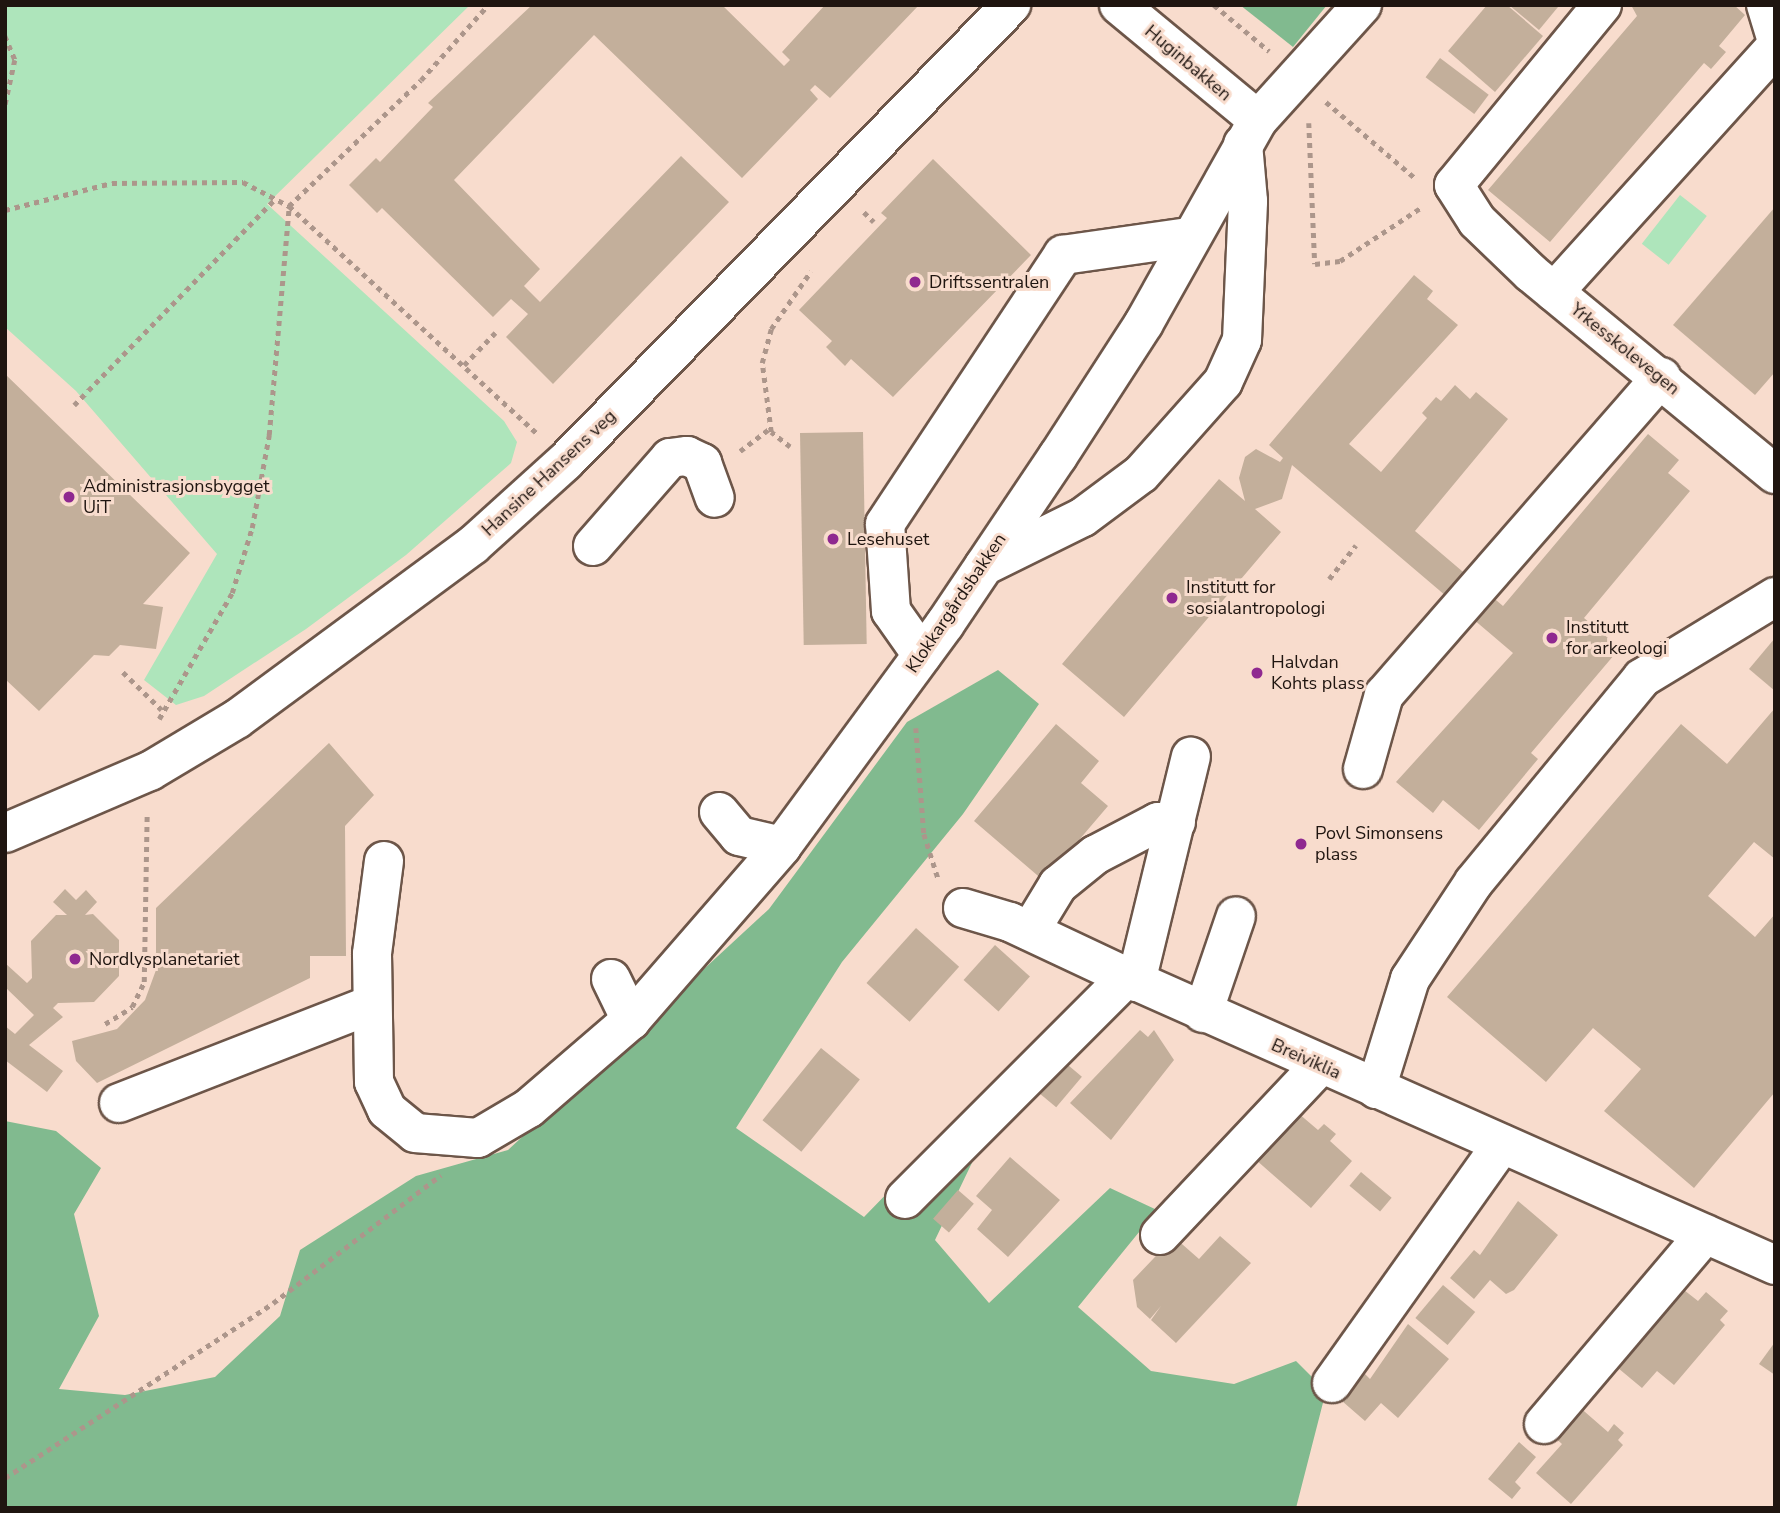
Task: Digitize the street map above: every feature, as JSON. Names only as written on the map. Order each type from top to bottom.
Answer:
[{"type":"street","name":"Hansine Hansens veg","points":[[5,833],[148,785],[374,624],[473,545],[565,462],[1011,5]]},
{"type":"street","name":"Huginbakken","points":[[1119,5],[1250,132]]},
{"type":"street","name":"Klokkargårdsbakken","points":[[478,1138],[529,1108],[631,1020],[787,835],[912,668],[1144,323],[1189,237],[1250,132],[1362,5]]},
{"type":"street","points":[[1440,186],[1602,5]]},
{"type":"street","points":[[1766,5],[1775,35]]},
{"type":"street","points":[[1554,292],[1775,47]]},
{"type":"street","points":[[982,567],[1083,517],[1141,474],[1223,382],[1242,340],[1250,132]]},
{"type":"street","name":"Yrkesskolevegen","points":[[1440,186],[1554,292],[1661,377],[1775,474]]},
{"type":"street","points":[[912,668],[891,611],[885,524],[1063,255],[1189,237]]},
{"type":"street","points":[[1363,769],[1384,695],[1661,377]]},
{"type":"street","points":[[593,546],[608,522],[670,458],[687,456],[702,463],[715,498]]},
{"type":"street","points":[[1376,1090],[1410,979],[1474,881],[1642,678],[1775,597]]},
{"type":"street","points":[[905,1199],[1132,979],[1177,822],[1191,757]]},
{"type":"street","points":[[719,811],[739,836],[787,835]]},
{"type":"street","points":[[1030,931],[1058,886],[1095,855],[1158,822],[1177,822]]},
{"type":"street","points":[[384,861],[370,1005],[374,1082],[387,1110],[415,1133],[478,1138]]},
{"type":"street","name":"Breiviklia","points":[[963,908],[1030,931],[1203,1013],[1775,1265]]},
{"type":"street","points":[[1203,1013],[1236,916]]},
{"type":"street","points":[[611,978],[631,1020]]},
{"type":"street","points":[[119,1103],[370,1005]]},
{"type":"street","points":[[1160,1235],[1320,1065]]},
{"type":"street","points":[[1332,1382],[1502,1144]]},
{"type":"street","points":[[1544,1424],[1705,1234]]},
{"type":"path","points":[[105,1024],[132,1007],[144,982],[148,785],[162,710],[232,593],[252,528],[268,435],[289,206],[421,80],[488,5]]},
{"type":"path","points":[[1214,5],[1280,61]]},
{"type":"path","points":[[5,36],[15,60],[5,106]]},
{"type":"path","points":[[1309,116],[1309,234],[1315,264],[1324,268],[1340,261],[1440,186],[1321,97]]},
{"type":"path","points":[[5,210],[142,182],[243,182],[289,206],[544,440]]},
{"type":"path","points":[[74,405],[275,199]]},
{"type":"path","points":[[790,447],[771,432],[762,363],[771,329],[813,269],[806,262]]},
{"type":"path","points":[[464,365],[495,332]]},
{"type":"path","points":[[1329,579],[1356,545]]},
{"type":"path","points":[[912,668],[928,848],[935,874],[963,908]]},
{"type":"path","points":[[123,672],[162,710]]},
{"type":"path","points":[[5,1478],[273,1303],[449,1169],[478,1138]]},
{"type":"green space","points":[[5,5],[470,5],[267,204],[504,421],[517,442],[511,463],[406,555],[306,629],[204,696],[176,705],[144,680],[217,554],[76,391],[5,327]]},
{"type":"green space","points":[[1240,5],[1327,5],[1293,47]]},
{"type":"green space","points":[[1680,195],[1707,216],[1669,265],[1642,244]]},
{"type":"green space","points":[[998,670],[1039,704],[963,814],[842,962],[736,1128],[864,1217],[933,1146],[980,1146],[935,1240],[989,1303],[1110,1188],[1157,1210],[1078,1307],[1151,1371],[1234,1384],[1296,1361],[1326,1391],[1296,1508],[5,1508],[5,1121],[56,1131],[101,1168],[74,1214],[99,1316],[59,1389],[125,1395],[215,1377],[280,1316],[300,1250],[416,1176],[508,1150],[769,909],[907,722]]},
{"type":"building","points":[[532,5],[722,5],[784,66],[790,60],[782,52],[825,5],[919,5],[830,98],[815,85],[810,90],[818,99],[742,178],[594,35],[454,180],[540,269],[524,286],[540,302],[681,156],[729,202],[553,384],[506,337],[528,314],[511,299],[493,317],[382,208],[377,213],[349,185],[376,158],[380,162],[433,107],[428,103]]},
{"type":"building","points":[[1487,5],[1507,5],[1543,36],[1495,92],[1448,51]]},
{"type":"building","points":[[1509,5],[1556,5],[1558,7],[1539,30]]},
{"type":"building","points":[[1631,5],[1734,5],[1745,15],[1719,46],[1726,52],[1711,69],[1704,63],[1550,242],[1488,190],[1637,16]]},
{"type":"building","points":[[1440,58],[1489,95],[1474,114],[1426,77]]},
{"type":"building","name":"Driftssentralen","points":[[933,159],[1031,255],[893,397],[851,359],[845,366],[826,347],[832,341],[799,310],[887,218],[881,213]]},
{"type":"building","points":[[1775,207],[1775,372],[1755,395],[1673,325]]},
{"type":"building","points":[[1414,275],[1433,291],[1427,299],[1458,325],[1349,444],[1381,472],[1427,418],[1422,413],[1436,397],[1441,401],[1455,385],[1470,399],[1476,392],[1508,419],[1415,531],[1503,606],[1648,434],[1679,460],[1668,473],[1690,491],[1584,618],[1620,648],[1531,753],[1538,759],[1479,830],[1443,800],[1433,813],[1396,782],[1513,653],[1292,465],[1282,499],[1255,509],[1281,532],[1124,717],[1062,664],[1219,479],[1245,501],[1239,478],[1245,457],[1256,449],[1280,462],[1283,458],[1269,445]]},
{"type":"building","name":"Administrasjonsbygget UiT","points":[[5,374],[190,553],[143,604],[163,607],[156,649],[120,645],[109,656],[94,655],[39,711],[5,679]]},
{"type":"building","name":"Lesehuset","points":[[863,432],[867,644],[804,645],[800,433]]},
{"type":"building","points":[[1775,638],[1775,691],[1749,669]]},
{"type":"building","points":[[1775,708],[1775,859],[1754,842],[1708,896],[1755,937],[1775,914],[1775,1092],[1694,1188],[1604,1111],[1641,1069],[1593,1028],[1546,1082],[1447,997],[1681,724],[1727,764]]},
{"type":"building","points":[[1056,724],[1099,761],[1081,783],[1108,806],[1044,881],[974,821]]},
{"type":"building","points":[[329,743],[374,795],[345,826],[346,956],[310,956],[310,978],[97,1083],[76,1061],[72,1041],[117,1029],[145,1000],[156,970],[156,908]]},
{"type":"building","name":"Nordlysplanetariet","points":[[65,889],[76,900],[86,890],[97,902],[85,915],[93,914],[119,940],[119,976],[94,1002],[58,1003],[53,1008],[63,1017],[29,1045],[63,1071],[47,1092],[5,1060],[5,1026],[15,1034],[34,1015],[5,987],[5,963],[27,983],[32,978],[31,941],[56,915],[67,915],[53,902]]},
{"type":"building","points":[[916,928],[959,967],[910,1022],[866,983]]},
{"type":"building","points":[[995,945],[1030,976],[998,1011],[964,980]]},
{"type":"building","points":[[1140,1030],[1148,1037],[1154,1030],[1174,1060],[1111,1140],[1070,1103]]},
{"type":"building","points":[[821,1048],[860,1079],[801,1152],[762,1120]]},
{"type":"building","points":[[1062,1060],[1082,1077],[1056,1107],[1036,1091]]},
{"type":"building","points":[[1298,1113],[1318,1130],[1324,1124],[1336,1134],[1330,1141],[1352,1161],[1311,1208],[1255,1159]]},
{"type":"building","points":[[1010,1157],[1060,1200],[1008,1257],[977,1229],[992,1210],[976,1196]]},
{"type":"building","points":[[1361,1172],[1392,1198],[1380,1212],[1349,1186]]},
{"type":"building","points":[[958,1190],[974,1204],[949,1232],[933,1219]]},
{"type":"building","points":[[1518,1201],[1558,1235],[1514,1290],[1506,1294],[1490,1280],[1474,1299],[1450,1278],[1474,1250],[1480,1255]]},
{"type":"building","points":[[1220,1236],[1251,1263],[1176,1343],[1151,1320],[1161,1306],[1150,1319],[1137,1307],[1133,1280],[1174,1237],[1199,1259]]},
{"type":"building","points":[[1443,1285],[1475,1312],[1448,1345],[1415,1318]]},
{"type":"building","points":[[1684,1290],[1698,1301],[1706,1292],[1728,1311],[1720,1320],[1725,1325],[1674,1385],[1657,1371],[1642,1388],[1618,1368]]},
{"type":"building","points":[[1408,1324],[1449,1359],[1398,1418],[1381,1403],[1365,1421],[1342,1401],[1365,1374],[1370,1379]]},
{"type":"building","points":[[1775,1342],[1775,1375],[1759,1364]]},
{"type":"building","points":[[1577,1405],[1608,1432],[1614,1424],[1624,1433],[1618,1440],[1623,1445],[1571,1504],[1536,1473],[1562,1444],[1551,1434]]},
{"type":"building","points":[[1519,1442],[1536,1457],[1515,1482],[1521,1488],[1512,1499],[1488,1479]]},
{"type":"place","name":"Driftssentralen","points":[[915,282]]},
{"type":"place","name":"Administrasjonsbygget UiT","points":[[69,497]]},
{"type":"place","name":"Lesehuset","points":[[833,539]]},
{"type":"place","name":"Institutt for sosialantropologi","points":[[1172,598]]},
{"type":"place","name":"Institutt for arkeologi","points":[[1552,638]]},
{"type":"place","name":"Halvdan Kohts plass","points":[[1257,673]]},
{"type":"place","name":"Povl Simonsens plass","points":[[1301,844]]},
{"type":"place","name":"Nordlysplanetariet","points":[[75,959]]}]
